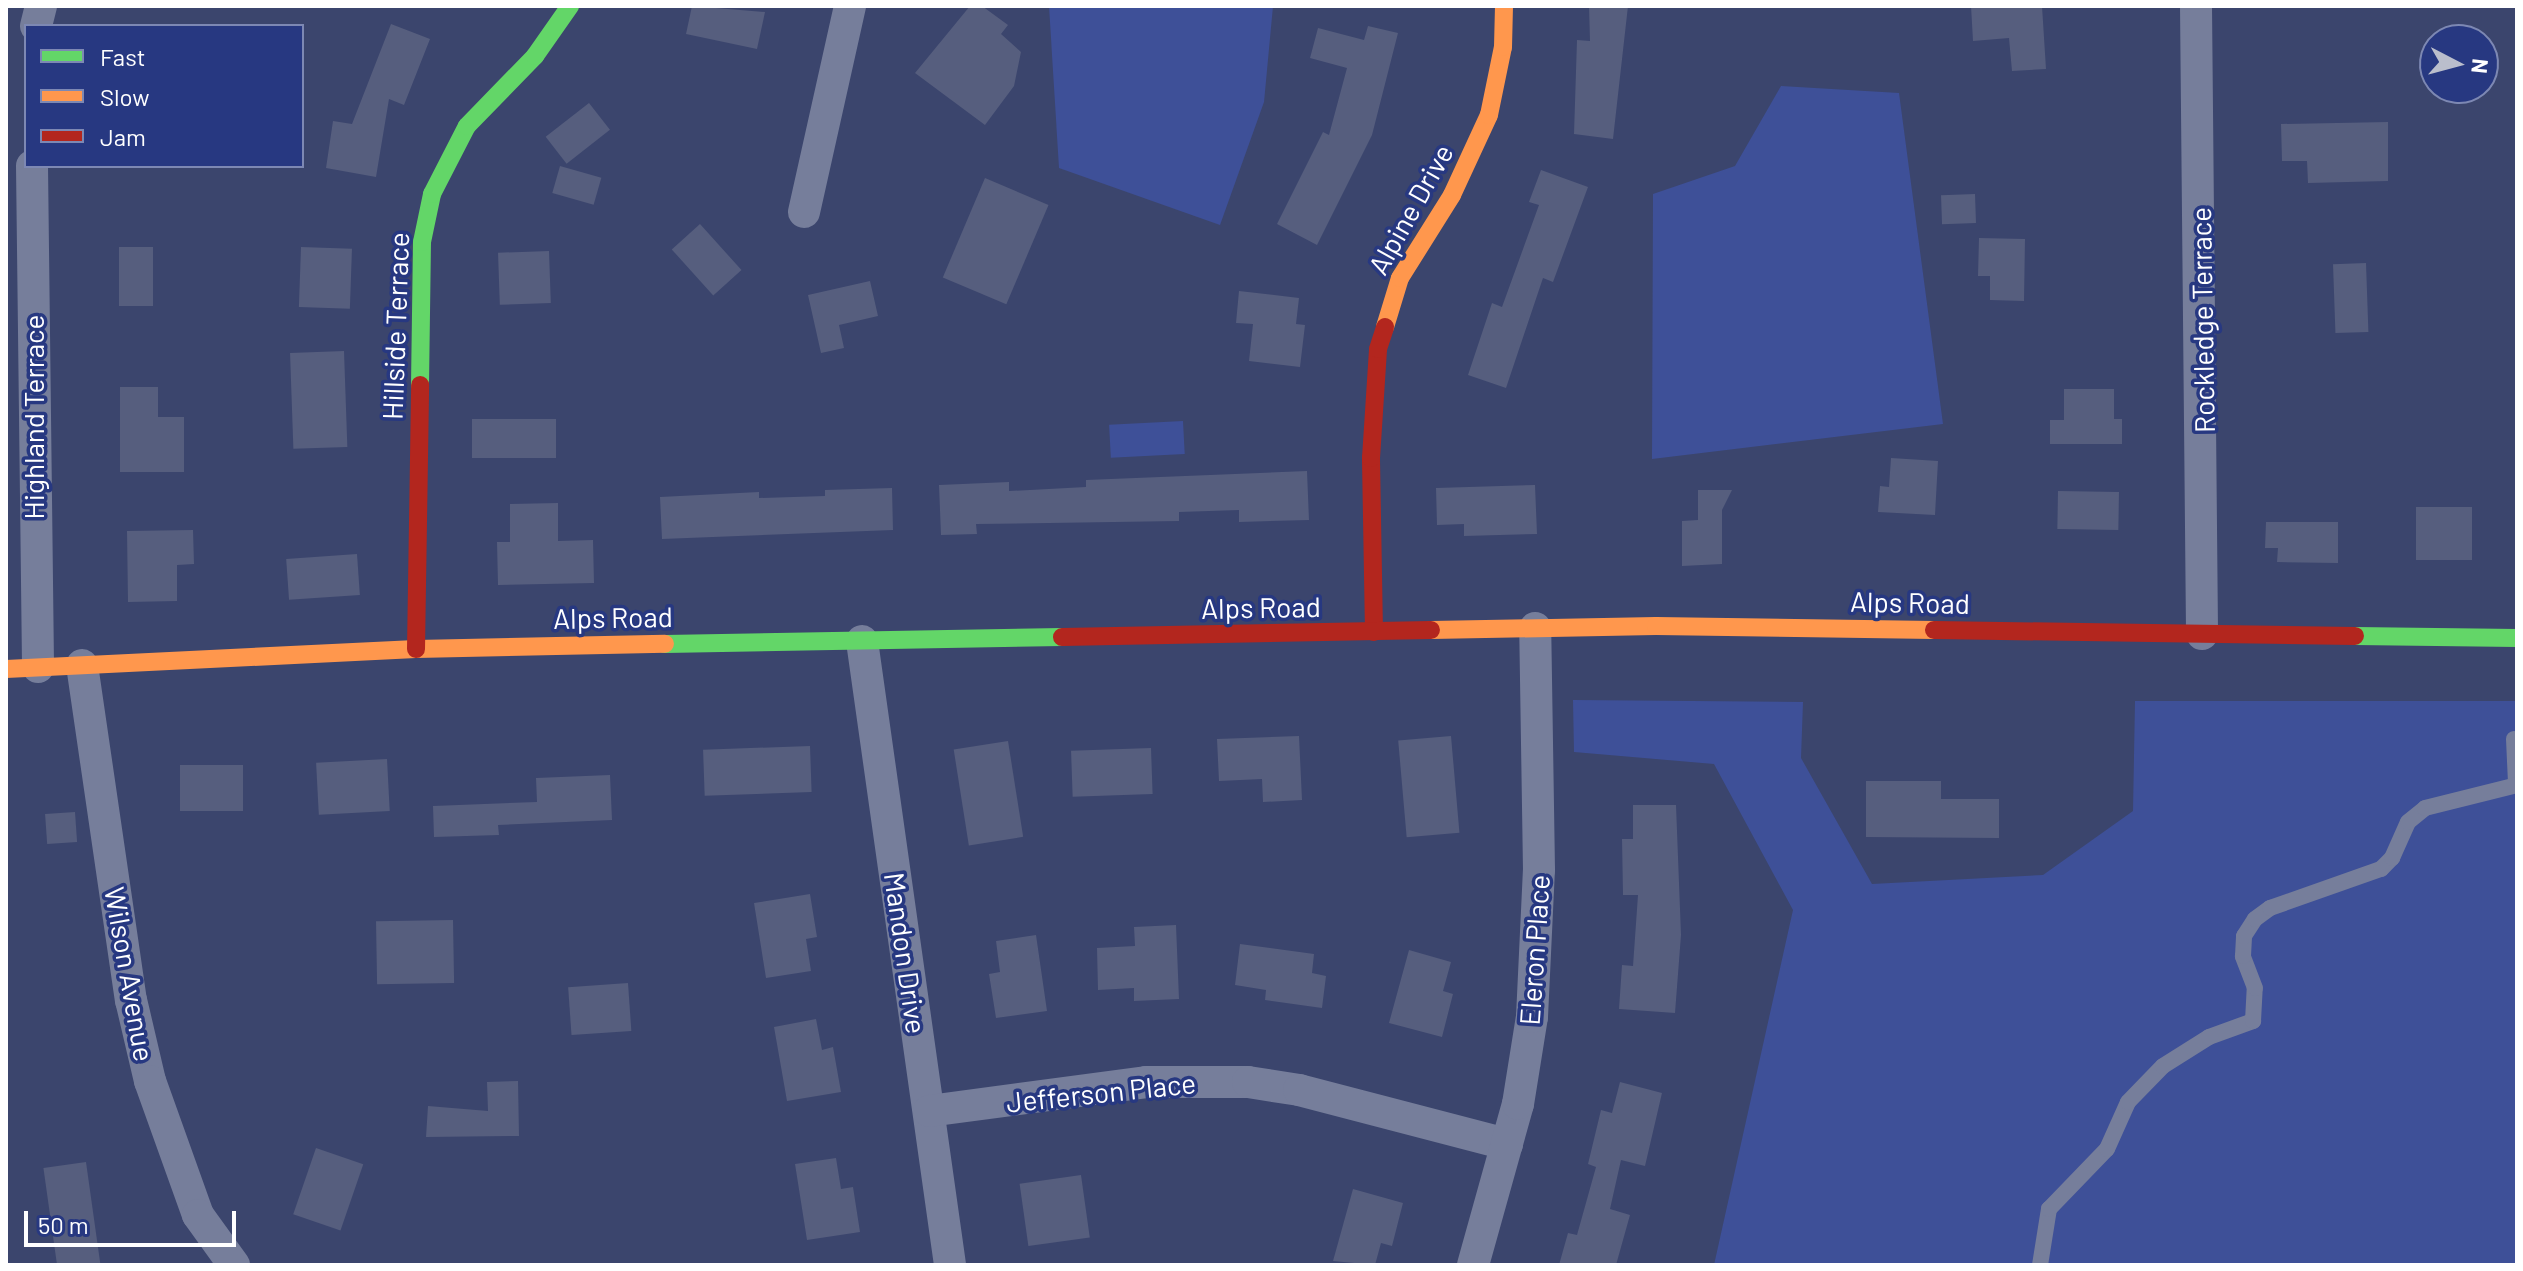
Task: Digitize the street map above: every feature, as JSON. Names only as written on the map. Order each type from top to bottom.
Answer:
[{"type":"main road","name":"Hillside Terrace","points":[[416,649],[422,242],[432,194],[467,126],[535,56],[570,6]]},
{"type":"main road","name":"Alpine Drive","points":[[1374,632],[1370,496],[1378,349],[1400,278],[1452,195],[1489,115],[1503,47],[1504,6]]},
{"type":"main road","name":"Alps Road","points":[[6,669],[416,649],[1535,628],[2517,638]]},
{"type":"street","points":[[804,212],[850,6]]},
{"type":"street","name":"Rockledge Terrace","points":[[2196,6],[2202,634]]},
{"type":"street","name":"Highland Terrace","points":[[32,168],[38,667]]},
{"type":"street","name":"Eleron Place","points":[[1473,1265],[1518,1104],[1538,958],[1535,628]]},
{"type":"street","name":"Mandon Drive","points":[[862,641],[950,1265]]},
{"type":"street","name":"Wilson Avenue","points":[[82,665],[131,1000],[150,1081],[198,1215],[234,1265]]},
{"type":"street","name":"Jefferson Place","points":[[929,1111],[1146,1082],[1248,1082],[1299,1090],[1507,1144]]},
{"type":"lane","points":[[2040,1265],[2049,1209],[2107,1149],[2128,1102],[2186,1052],[2253,1021],[2255,988],[2243,956],[2244,936],[2255,919],[2270,908],[2381,869],[2392,858],[2408,822],[2425,808],[2516,784],[2514,739]]},
{"type":"shaded area","points":[[1049,6],[1273,6],[1264,102],[1220,225],[1059,168]]},
{"type":"shaded area","points":[[1781,86],[1899,93],[1943,424],[1652,459],[1653,194],[1735,166]]},
{"type":"shaded area","points":[[1183,421],[1185,454],[1111,458],[1109,425]]},
{"type":"shaded area","points":[[1573,700],[1803,702],[1801,758],[1872,884],[2043,875],[2133,811],[2135,701],[2517,701],[2517,1265],[1714,1265],[1793,910],[1714,764],[1574,752]]},
{"type":"building","points":[[692,6],[765,12],[757,49],[686,34]]},
{"type":"building","points":[[970,6],[982,6],[1008,25],[1001,34],[1021,52],[1014,86],[985,125],[915,73]]},
{"type":"building","points":[[1589,6],[1628,6],[1613,139],[1574,134],[1577,40],[1590,41]]},
{"type":"building","points":[[1971,6],[2042,6],[2046,69],[2012,71],[2009,38],[1973,41]]},
{"type":"building","points":[[391,24],[430,39],[404,105],[389,99],[376,177],[326,168],[333,121],[352,124]]},
{"type":"building","points":[[1368,26],[1398,33],[1372,135],[1317,245],[1277,224],[1323,132],[1329,135],[1347,68],[1310,58],[1318,28],[1364,40]]},
{"type":"building","points":[[589,103],[610,130],[567,164],[546,137]]},
{"type":"building","points":[[2388,122],[2388,181],[2308,183],[2307,161],[2282,161],[2281,124]]},
{"type":"building","points":[[560,166],[601,178],[594,205],[552,193]]},
{"type":"building","points":[[1541,170],[1588,187],[1553,282],[1543,278],[1506,388],[1468,375],[1492,303],[1502,307],[1539,205],[1529,202]]},
{"type":"building","points":[[985,178],[1049,205],[1006,304],[943,277]]},
{"type":"building","points":[[1975,194],[1976,223],[1942,224],[1941,195]]},
{"type":"building","points":[[700,224],[741,270],[713,296],[672,249]]},
{"type":"building","points":[[1979,238],[2025,239],[2024,301],[1990,300],[1990,276],[1978,276]]},
{"type":"building","points":[[119,247],[153,247],[153,306],[119,306]]},
{"type":"building","points":[[301,247],[352,249],[350,309],[299,307]]},
{"type":"building","points":[[549,251],[551,303],[500,305],[498,253]]},
{"type":"building","points":[[2366,263],[2368,332],[2335,333],[2333,264]]},
{"type":"building","points":[[870,281],[878,316],[839,325],[844,348],[821,353],[808,295]]},
{"type":"building","points":[[1239,291],[1299,298],[1296,324],[1305,325],[1300,367],[1249,361],[1253,324],[1236,323]]},
{"type":"building","points":[[344,351],[347,447],[293,449],[290,353]]},
{"type":"building","points":[[120,387],[158,387],[158,417],[184,417],[184,472],[120,472]]},
{"type":"building","points":[[2064,389],[2114,389],[2114,419],[2122,419],[2122,444],[2050,444],[2050,420],[2064,420]]},
{"type":"building","points":[[472,419],[556,419],[556,458],[472,458]]},
{"type":"building","points":[[1891,458],[1938,461],[1935,515],[1878,512],[1880,486],[1889,487]]},
{"type":"building","points":[[1307,471],[1309,520],[1239,522],[1239,510],[1179,512],[1179,521],[976,524],[977,534],[941,535],[939,485],[1009,482],[1009,491],[1086,487],[1086,480]]},
{"type":"building","points":[[1535,485],[1537,534],[1464,536],[1464,524],[1437,525],[1436,488]]},
{"type":"building","points":[[892,488],[893,530],[662,539],[660,497],[759,492],[759,498],[825,496],[825,490]]},
{"type":"building","points":[[1698,490],[1732,490],[1722,510],[1722,564],[1682,566],[1682,521],[1698,520]]},
{"type":"building","points":[[2058,491],[2119,492],[2118,530],[2057,529]]},
{"type":"building","points":[[558,503],[558,541],[593,540],[594,583],[498,585],[497,542],[510,542],[510,504]]},
{"type":"building","points":[[2416,507],[2472,507],[2472,560],[2416,560]]},
{"type":"building","points":[[2266,522],[2338,522],[2338,563],[2277,562],[2278,548],[2265,548]]},
{"type":"building","points":[[193,530],[194,564],[177,565],[177,601],[128,602],[127,531]]},
{"type":"building","points":[[357,554],[360,595],[289,600],[286,559]]},
{"type":"building","points":[[1299,736],[1302,800],[1263,802],[1262,779],[1219,781],[1217,739]]},
{"type":"building","points":[[1451,736],[1459,833],[1407,837],[1398,741]]},
{"type":"building","points":[[1008,741],[1023,837],[969,845],[954,750]]},
{"type":"building","points":[[810,746],[812,792],[705,796],[703,750]]},
{"type":"building","points":[[1151,748],[1153,794],[1073,797],[1071,751]]},
{"type":"building","points":[[387,759],[390,811],[319,815],[316,763]]},
{"type":"building","points":[[180,765],[243,765],[243,811],[180,811]]},
{"type":"building","points":[[610,775],[612,820],[498,825],[499,835],[434,837],[433,806],[537,802],[536,778]]},
{"type":"building","points":[[1866,781],[1941,781],[1941,799],[1999,799],[1999,838],[1866,837]]},
{"type":"building","points":[[1633,805],[1676,805],[1681,935],[1675,1013],[1619,1009],[1622,965],[1633,966],[1638,895],[1623,895],[1622,839],[1633,839]]},
{"type":"building","points":[[75,812],[77,842],[47,844],[45,814]]},
{"type":"building","points":[[810,894],[817,937],[806,939],[811,971],[766,978],[754,903]]},
{"type":"building","points":[[453,920],[454,983],[377,984],[376,921]]},
{"type":"building","points":[[1176,925],[1179,999],[1134,1001],[1134,988],[1098,990],[1097,948],[1135,946],[1134,927]]},
{"type":"building","points":[[1036,935],[1047,1011],[996,1018],[989,974],[1000,972],[996,941]]},
{"type":"building","points":[[1240,944],[1314,954],[1312,973],[1326,976],[1322,1008],[1265,1000],[1266,990],[1235,985]]},
{"type":"building","points":[[1409,950],[1451,962],[1443,991],[1453,994],[1442,1037],[1389,1023]]},
{"type":"building","points":[[628,983],[631,1031],[571,1035],[568,987]]},
{"type":"building","points":[[816,1019],[822,1050],[833,1047],[841,1092],[787,1101],[774,1027]]},
{"type":"building","points":[[518,1081],[519,1136],[426,1137],[428,1106],[488,1111],[487,1082]]},
{"type":"building","points":[[1620,1082],[1662,1093],[1645,1166],[1621,1160],[1610,1209],[1630,1215],[1616,1265],[1559,1265],[1568,1233],[1577,1235],[1596,1167],[1588,1164],[1601,1110],[1612,1113]]},
{"type":"building","points":[[316,1148],[363,1164],[340,1230],[293,1214]]},
{"type":"building","points":[[836,1158],[841,1189],[853,1187],[860,1232],[807,1240],[795,1164]]},
{"type":"building","points":[[86,1162],[100,1265],[57,1265],[43,1168]]},
{"type":"building","points":[[1081,1175],[1090,1237],[1028,1246],[1020,1184]]},
{"type":"building","points":[[1353,1189],[1403,1203],[1392,1246],[1381,1243],[1375,1265],[1333,1261]]},
{"type":"traffic: fast","points":[[420,385],[422,242],[432,194],[467,126],[535,56],[570,6]]},
{"type":"traffic: fast","points":[[2355,636],[2517,638]]},
{"type":"traffic: fast","points":[[665,644],[1062,637]]},
{"type":"traffic: slow","points":[[1385,327],[1400,278],[1452,195],[1489,115],[1503,47],[1504,6]]},
{"type":"traffic: slow","points":[[1431,630],[1656,626],[1934,630]]},
{"type":"traffic: slow","points":[[6,669],[416,649],[665,644]]},
{"type":"traffic: jam","points":[[1374,632],[1371,458],[1378,349],[1385,327]]},
{"type":"traffic: jam","points":[[416,649],[420,385]]},
{"type":"traffic: jam","points":[[1062,637],[1431,630]]},
{"type":"traffic: jam","points":[[1934,630],[2355,636]]}]
